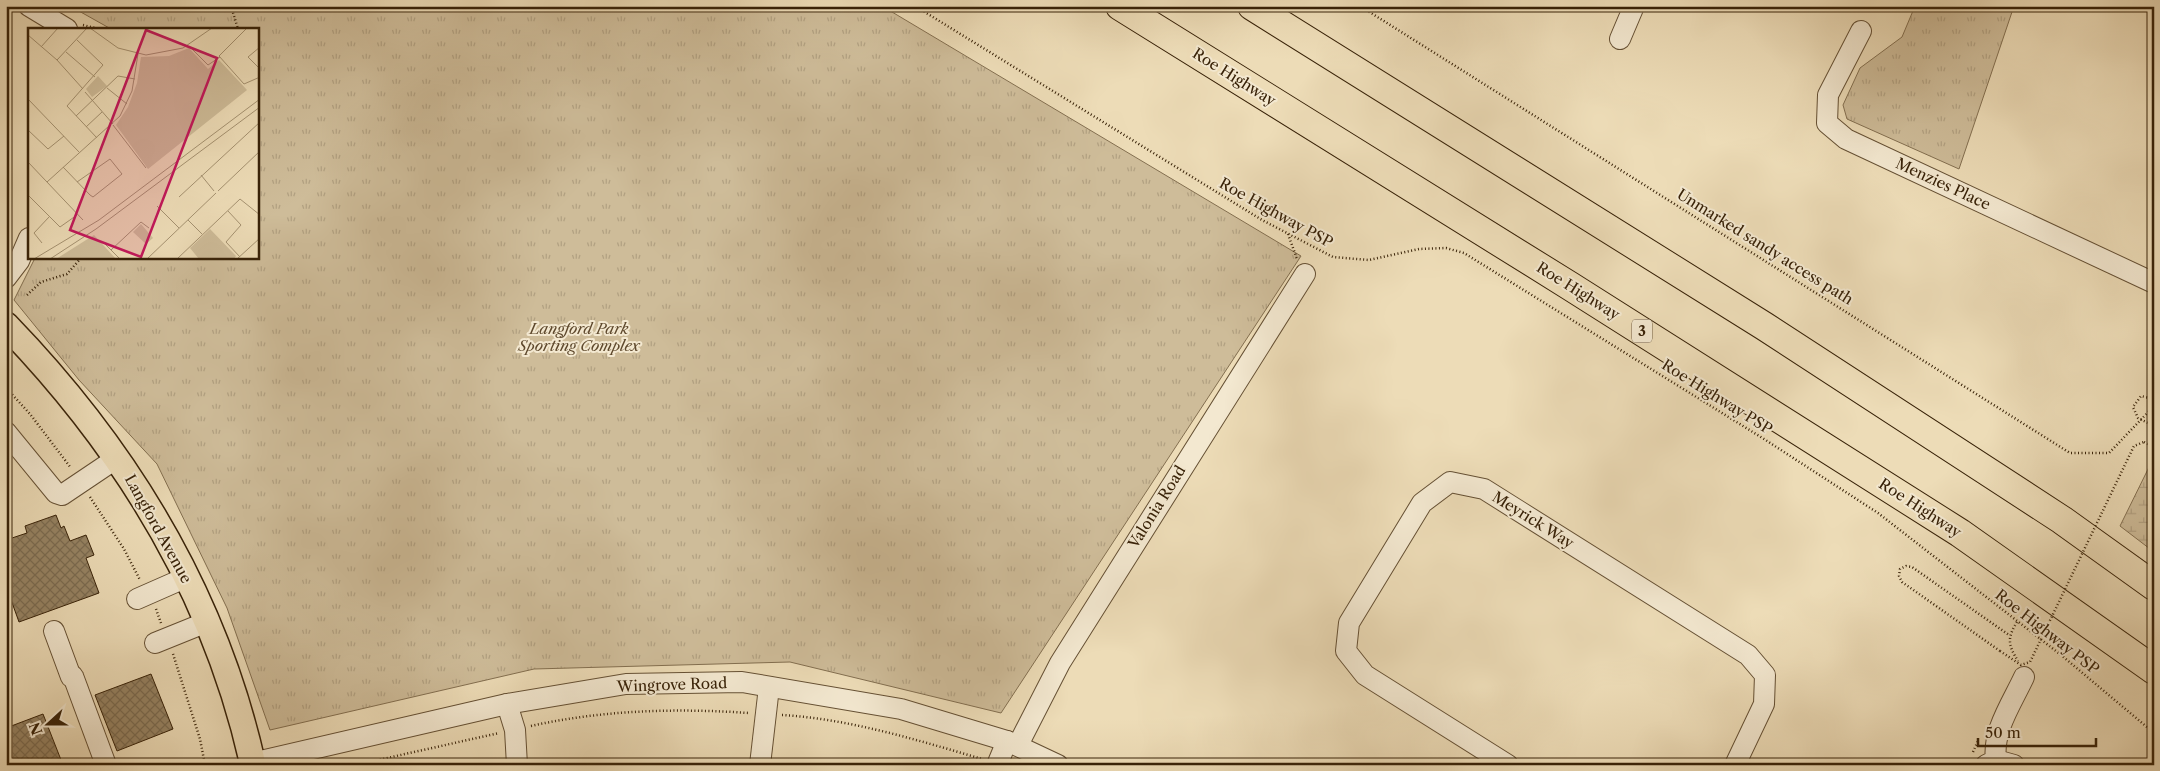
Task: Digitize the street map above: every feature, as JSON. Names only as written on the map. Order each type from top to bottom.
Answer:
[{"type":"highway","name":"Roe Highway","points":[[1120,6],[1570,286],[1960,533],[2154,670]]},
{"type":"highway","points":[[1252,6],[1772,332],[2062,520],[2154,586]]},
{"type":"main road","name":"Langford Avenue","points":[[6,325],[64,389],[134,481],[159,524],[187,577],[207,622],[230,682],[252,764]]},
{"type":"street","points":[[29,6],[65,28]]},
{"type":"street","points":[[1620,39],[1634,6]]},
{"type":"street","name":"Menzies Place","points":[[1861,31],[1828,95],[1826,123],[1846,139],[2154,283]]},
{"type":"street","points":[[6,263],[27,242]]},
{"type":"street","points":[[6,278],[19,261],[27,242]]},
{"type":"street","name":"Valonia Road","points":[[991,762],[1012,743],[1060,663],[1305,274]]},
{"type":"street","points":[[6,432],[56,493],[62,495],[117,458]]},
{"type":"street","name":"Meyrick Way","points":[[1508,765],[1365,675],[1346,651],[1349,623],[1422,503],[1450,482],[1484,489],[1748,655],[1765,675],[1764,704],[1734,765]]},
{"type":"street","points":[[143,597],[187,577]]},
{"type":"street","points":[[161,641],[207,622]]},
{"type":"street","points":[[54,631],[106,765]]},
{"type":"street","points":[[1999,763],[1994,747],[1999,729],[2024,678]]},
{"type":"street","name":"Wingrove Road","points":[[252,764],[507,704],[626,684],[742,682],[901,709],[1012,743],[1058,765]]},
{"type":"street","points":[[760,765],[769,687]]},
{"type":"street","points":[[507,704],[515,730],[517,765]]},
{"type":"path","points":[[231,6],[238,28]]},
{"type":"path","name":"Roe Highway PSP","points":[[915,6],[1262,220],[1333,257],[1369,260],[1418,249],[1446,248],[1464,253],[1764,439],[1878,513],[2061,655],[2154,733]]},
{"type":"path","name":"Unmarked sandy access path","points":[[1360,6],[2070,453],[2110,453],[2154,406]]},
{"type":"path","points":[[1288,234],[1305,274]]},
{"type":"path","points":[[27,295],[41,282],[67,274],[80,259]]},
{"type":"path","points":[[6,375],[9,391],[36,421],[124,549],[200,739],[206,765]]},
{"type":"path","points":[[2154,399],[2141,396],[2134,407],[2140,419],[2154,426]]},
{"type":"path","points":[[2009,635],[1912,567],[1906,566],[1900,569],[1899,576],[1902,582],[2021,665],[2028,664],[2134,446],[2144,442],[2154,447]]},
{"type":"path","points":[[2017,622],[2009,635],[2009,644],[2024,670],[2024,678]]},
{"type":"path","points":[[356,765],[515,730],[618,713],[702,710],[802,716],[909,738],[991,762]]},
{"type":"green space","name":"Langford Park Sporting Complex","points":[[70,6],[882,6],[1301,256],[1001,713],[790,662],[534,669],[270,730],[227,608],[157,464],[79,380],[14,300],[34,259],[259,259],[259,28],[109,28]]},
{"type":"green space","points":[[1915,6],[2014,6],[1959,169],[1847,119],[1843,105],[1860,68],[1902,37]]},
{"type":"green space","points":[[2154,457],[2154,552],[2120,526]]},
{"type":"building","points":[[56,515],[61,528],[64,526],[70,541],[86,535],[94,555],[86,558],[99,593],[19,622],[10,597],[6,594],[6,540],[27,533],[25,526]]},
{"type":"building","points":[[151,674],[173,729],[117,751],[95,695]]},
{"type":"building","points":[[43,714],[63,765],[6,765],[6,728]]}]
